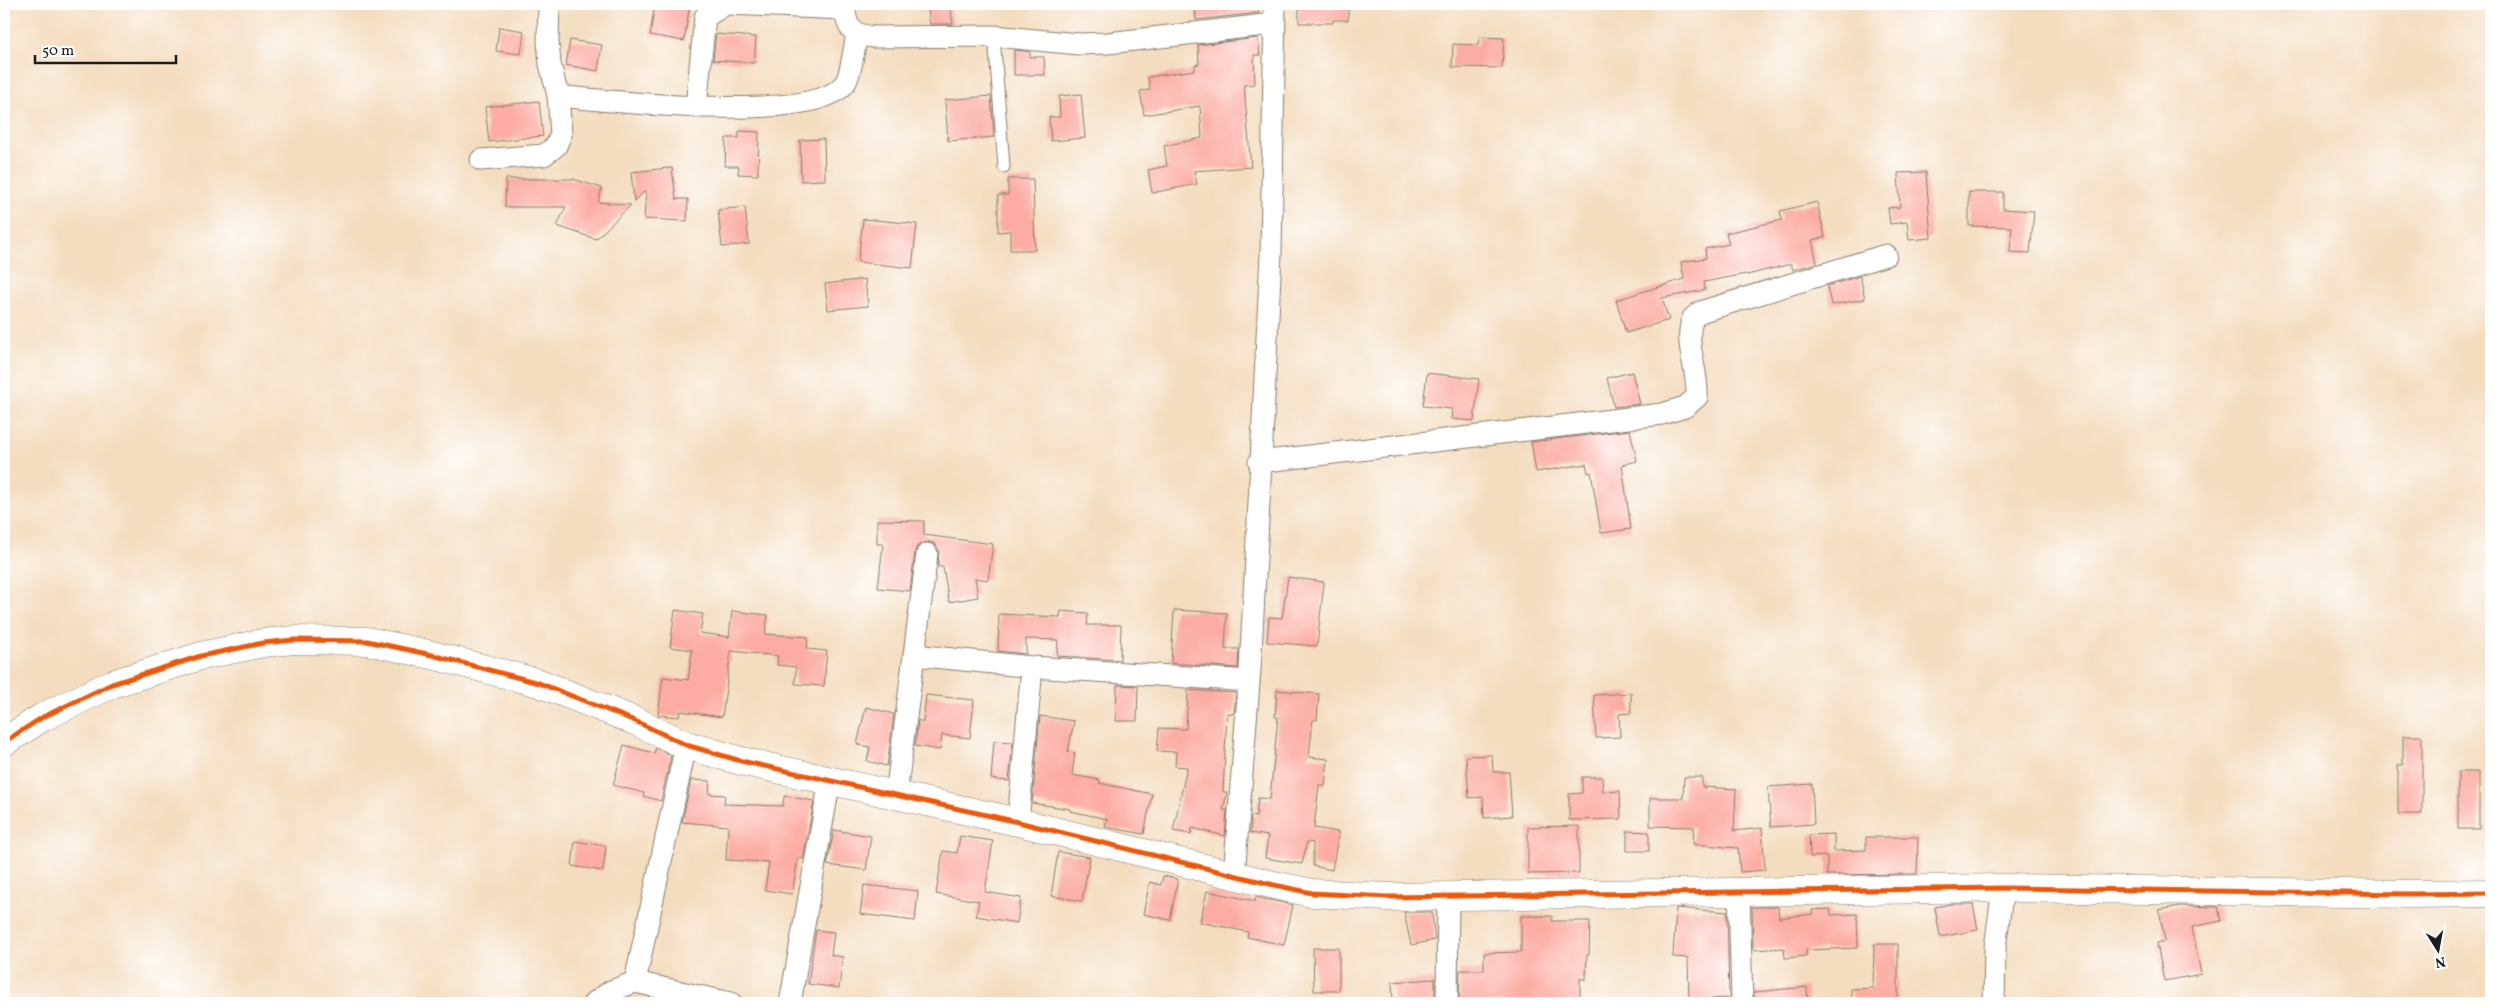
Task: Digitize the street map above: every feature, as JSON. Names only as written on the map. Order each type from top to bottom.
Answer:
[{"type":"street","points":[[481,160],[544,155],[556,146],[562,134],[558,96],[550,57],[549,4]]},
{"type":"street","points":[[696,107],[705,18],[726,4],[844,6],[848,27],[857,35],[873,37],[994,36],[1078,44],[1108,43],[1274,14],[1270,254],[1249,681],[1234,876]]},
{"type":"street","points":[[558,96],[696,107],[750,108],[815,100],[836,92],[846,82],[857,35]]},
{"type":"street","points":[[1259,462],[1662,414],[1685,407],[1697,397],[1690,336],[1693,318],[1700,312],[1886,254]]},
{"type":"street","points":[[896,794],[927,554]]},
{"type":"street","points":[[4,742],[43,717],[112,684],[201,656],[263,643],[329,639],[367,641],[522,678],[635,721],[686,745],[741,761],[1018,822],[1234,876],[1312,893],[1387,897],[1739,890],[2003,888],[2410,894],[2491,893]]},
{"type":"street","points":[[914,655],[1032,667],[1249,681]]},
{"type":"street","points":[[1018,822],[1032,667]]},
{"type":"street","points":[[635,982],[686,745]]},
{"type":"street","points":[[790,1003],[830,780]]},
{"type":"street","points":[[1994,1003],[1995,948],[2003,888]]},
{"type":"street","points":[[1739,890],[1742,1003]]},
{"type":"street","points":[[1446,1003],[1448,895]]},
{"type":"street","points":[[594,1003],[612,991],[635,982],[731,1003]]},
{"type":"lane","points":[[994,36],[1004,167]]},
{"type":"building","points":[[655,4],[690,4],[684,41],[650,35]]},
{"type":"building","points":[[927,4],[950,4],[953,24],[930,24]]},
{"type":"building","points":[[1195,4],[1259,4],[1259,13],[1196,20]]},
{"type":"building","points":[[1299,4],[1348,4],[1348,20],[1333,20],[1333,23],[1299,23]]},
{"type":"building","points":[[499,27],[524,31],[521,54],[496,51]]},
{"type":"building","points":[[716,34],[756,37],[754,63],[713,60]]},
{"type":"building","points":[[1479,37],[1504,38],[1502,68],[1452,67],[1453,44],[1478,45]]},
{"type":"building","points":[[1258,38],[1260,55],[1254,55],[1255,84],[1244,85],[1251,167],[1194,171],[1197,184],[1152,193],[1148,170],[1167,166],[1164,146],[1202,138],[1200,106],[1144,115],[1140,91],[1150,90],[1148,77],[1195,70],[1195,65],[1199,64],[1198,45]]},
{"type":"building","points":[[570,40],[602,45],[598,71],[566,65]]},
{"type":"building","points":[[1014,50],[1030,52],[1030,57],[1044,57],[1045,75],[1014,75]]},
{"type":"building","points":[[1081,94],[1085,138],[1051,141],[1049,117],[1060,117],[1059,96]]},
{"type":"building","points":[[991,96],[994,137],[948,141],[945,100]]},
{"type":"building","points":[[539,101],[543,136],[489,142],[485,107]]},
{"type":"building","points":[[739,131],[759,132],[758,175],[738,174],[739,166],[725,166],[726,138],[739,138]]},
{"type":"building","points":[[824,139],[825,180],[801,181],[800,140]]},
{"type":"building","points":[[672,168],[676,199],[688,199],[687,221],[644,219],[646,190],[634,201],[631,172]]},
{"type":"building","points":[[1926,172],[1931,238],[1909,240],[1907,222],[1890,224],[1888,208],[1900,207],[1898,173]]},
{"type":"building","points":[[506,179],[573,179],[602,188],[598,202],[631,205],[596,239],[557,226],[566,207],[505,207]]},
{"type":"building","points":[[1008,179],[1033,179],[1035,250],[1010,250],[1010,231],[998,232],[998,195],[1008,195]]},
{"type":"building","points":[[1969,192],[2003,192],[2003,209],[2034,211],[2030,253],[2010,252],[2012,227],[1969,226]]},
{"type":"building","points":[[1817,202],[1825,237],[1812,240],[1817,263],[1793,270],[1791,264],[1747,275],[1704,282],[1705,290],[1662,298],[1669,320],[1626,333],[1616,300],[1684,279],[1681,262],[1706,258],[1705,249],[1729,244],[1726,233],[1782,220],[1780,211]]},
{"type":"building","points":[[745,207],[749,244],[722,247],[718,210]]},
{"type":"building","points":[[863,219],[917,224],[912,268],[858,262]]},
{"type":"building","points":[[1860,276],[1865,299],[1831,305],[1827,286]]},
{"type":"building","points":[[865,279],[868,306],[828,310],[825,284]]},
{"type":"building","points":[[1632,372],[1640,404],[1614,407],[1607,378]]},
{"type":"building","points":[[1427,373],[1479,379],[1474,421],[1451,419],[1452,409],[1423,406]]},
{"type":"building","points":[[1630,430],[1637,461],[1622,465],[1631,529],[1601,533],[1591,472],[1588,473],[1586,464],[1536,472],[1531,442]]},
{"type":"building","points":[[877,520],[924,521],[924,535],[993,544],[988,580],[975,578],[978,597],[949,602],[943,567],[938,567],[939,550],[935,544],[928,542],[917,546],[910,591],[878,588],[883,544],[877,544]]},
{"type":"building","points":[[1288,577],[1324,582],[1317,646],[1267,642],[1269,617],[1282,618]]},
{"type":"building","points":[[675,610],[703,614],[700,633],[729,637],[732,611],[768,615],[765,634],[808,637],[807,649],[827,651],[824,686],[795,684],[796,667],[777,665],[778,656],[731,651],[722,717],[680,711],[679,717],[658,715],[663,677],[688,680],[692,650],[670,647]]},
{"type":"building","points":[[1174,610],[1227,613],[1225,649],[1239,649],[1238,668],[1171,663]]},
{"type":"building","points":[[1061,611],[1088,613],[1087,625],[1121,625],[1120,660],[1057,656],[1058,640],[1026,639],[1026,654],[998,651],[999,614],[1060,617]]},
{"type":"building","points":[[1117,685],[1138,686],[1137,721],[1116,721]]},
{"type":"building","points":[[1188,690],[1236,693],[1234,714],[1227,713],[1223,792],[1227,792],[1223,810],[1227,810],[1225,836],[1192,828],[1191,834],[1173,831],[1187,767],[1175,766],[1176,752],[1157,751],[1159,728],[1186,729]]},
{"type":"building","points":[[1277,690],[1319,694],[1317,720],[1313,720],[1309,757],[1328,759],[1325,786],[1319,785],[1314,828],[1339,832],[1332,870],[1313,866],[1313,843],[1307,842],[1302,864],[1265,858],[1268,836],[1250,833],[1251,816],[1256,817],[1258,798],[1270,799],[1278,717],[1275,717]]},
{"type":"building","points":[[1631,693],[1631,713],[1619,714],[1620,737],[1596,738],[1594,695]]},
{"type":"building","points":[[926,695],[974,700],[970,738],[942,735],[940,750],[915,746],[918,720],[923,722]]},
{"type":"building","points":[[866,707],[894,714],[887,766],[867,761],[870,747],[857,744]]},
{"type":"building","points":[[1040,716],[1074,721],[1068,752],[1075,753],[1072,775],[1100,780],[1099,783],[1152,794],[1144,834],[1105,827],[1107,819],[1070,811],[1070,809],[1032,803]]},
{"type":"building","points":[[2403,736],[2422,736],[2422,814],[2398,814],[2398,765],[2403,765]]},
{"type":"building","points":[[994,741],[1013,742],[1009,781],[991,779]]},
{"type":"building","points":[[624,745],[654,753],[656,748],[671,755],[661,801],[643,796],[644,793],[613,785]]},
{"type":"building","points":[[1492,755],[1493,772],[1509,772],[1512,816],[1484,818],[1483,797],[1469,798],[1466,756]]},
{"type":"building","points":[[2458,772],[2479,772],[2479,829],[2458,829]]},
{"type":"building","points":[[1582,777],[1602,777],[1603,792],[1620,791],[1621,819],[1569,820],[1569,794],[1582,793]]},
{"type":"building","points":[[1684,777],[1702,777],[1702,787],[1736,789],[1734,831],[1762,828],[1765,870],[1740,872],[1738,848],[1693,844],[1694,827],[1650,826],[1650,798],[1683,798]]},
{"type":"building","points":[[691,780],[710,781],[709,794],[725,795],[724,804],[783,806],[784,796],[814,801],[803,859],[798,858],[792,894],[765,890],[769,862],[726,860],[728,826],[682,822]]},
{"type":"building","points":[[1812,784],[1814,824],[1771,827],[1768,787]]},
{"type":"building","points":[[1579,826],[1579,873],[1528,874],[1528,827]]},
{"type":"building","points":[[834,830],[871,836],[866,870],[827,865]]},
{"type":"building","points":[[1627,831],[1649,832],[1649,851],[1627,851]]},
{"type":"building","points":[[1834,834],[1834,851],[1866,850],[1866,837],[1918,837],[1917,874],[1827,875],[1827,856],[1810,857],[1809,835]]},
{"type":"building","points":[[960,836],[993,841],[985,892],[1021,898],[1017,923],[976,916],[979,901],[936,894],[943,851],[957,853]]},
{"type":"building","points":[[575,841],[606,846],[603,871],[572,866]]},
{"type":"building","points":[[1058,852],[1090,857],[1082,901],[1051,896]]},
{"type":"building","points":[[1163,876],[1178,879],[1170,920],[1143,914],[1150,882],[1161,885]]},
{"type":"building","points":[[864,885],[918,891],[915,921],[860,914]]},
{"type":"building","points":[[1207,891],[1255,901],[1256,897],[1293,905],[1284,945],[1247,937],[1248,932],[1200,922]]},
{"type":"building","points":[[1951,904],[1973,904],[1978,930],[1940,937],[1935,907]]},
{"type":"building","points":[[2179,906],[2218,907],[2221,921],[2192,927],[2201,974],[2164,981],[2157,943],[2165,941],[2159,910]]},
{"type":"building","points":[[1752,907],[1778,907],[1779,918],[1813,914],[1812,910],[1830,909],[1831,915],[1857,914],[1858,948],[1806,950],[1806,956],[1785,958],[1784,948],[1753,950]]},
{"type":"building","points":[[1676,908],[1727,912],[1729,998],[1689,1000],[1688,958],[1673,957]]},
{"type":"building","points":[[1404,912],[1432,912],[1435,940],[1411,945]]},
{"type":"building","points":[[1521,916],[1552,916],[1552,921],[1590,921],[1589,955],[1587,955],[1586,979],[1580,979],[1580,1003],[1459,1003],[1460,970],[1484,970],[1484,953],[1521,952]]},
{"type":"building","points":[[816,930],[834,932],[831,955],[843,957],[839,988],[808,984]]},
{"type":"building","points":[[1874,944],[1898,944],[1898,1003],[1852,1003],[1851,989],[1873,988]]},
{"type":"building","points":[[1313,948],[1339,948],[1339,991],[1314,991]]},
{"type":"building","points":[[1435,979],[1435,1003],[1393,1003],[1392,982]]},
{"type":"building","points":[[1807,987],[1808,1003],[1754,1003],[1754,992]]},
{"type":"cycle path","points":[[4,742],[43,717],[112,684],[201,656],[263,643],[294,640],[367,641],[432,655],[539,683],[635,721],[686,745],[741,761],[1018,822],[1312,893],[1387,897],[2003,888],[2410,894],[2491,893]]}]
